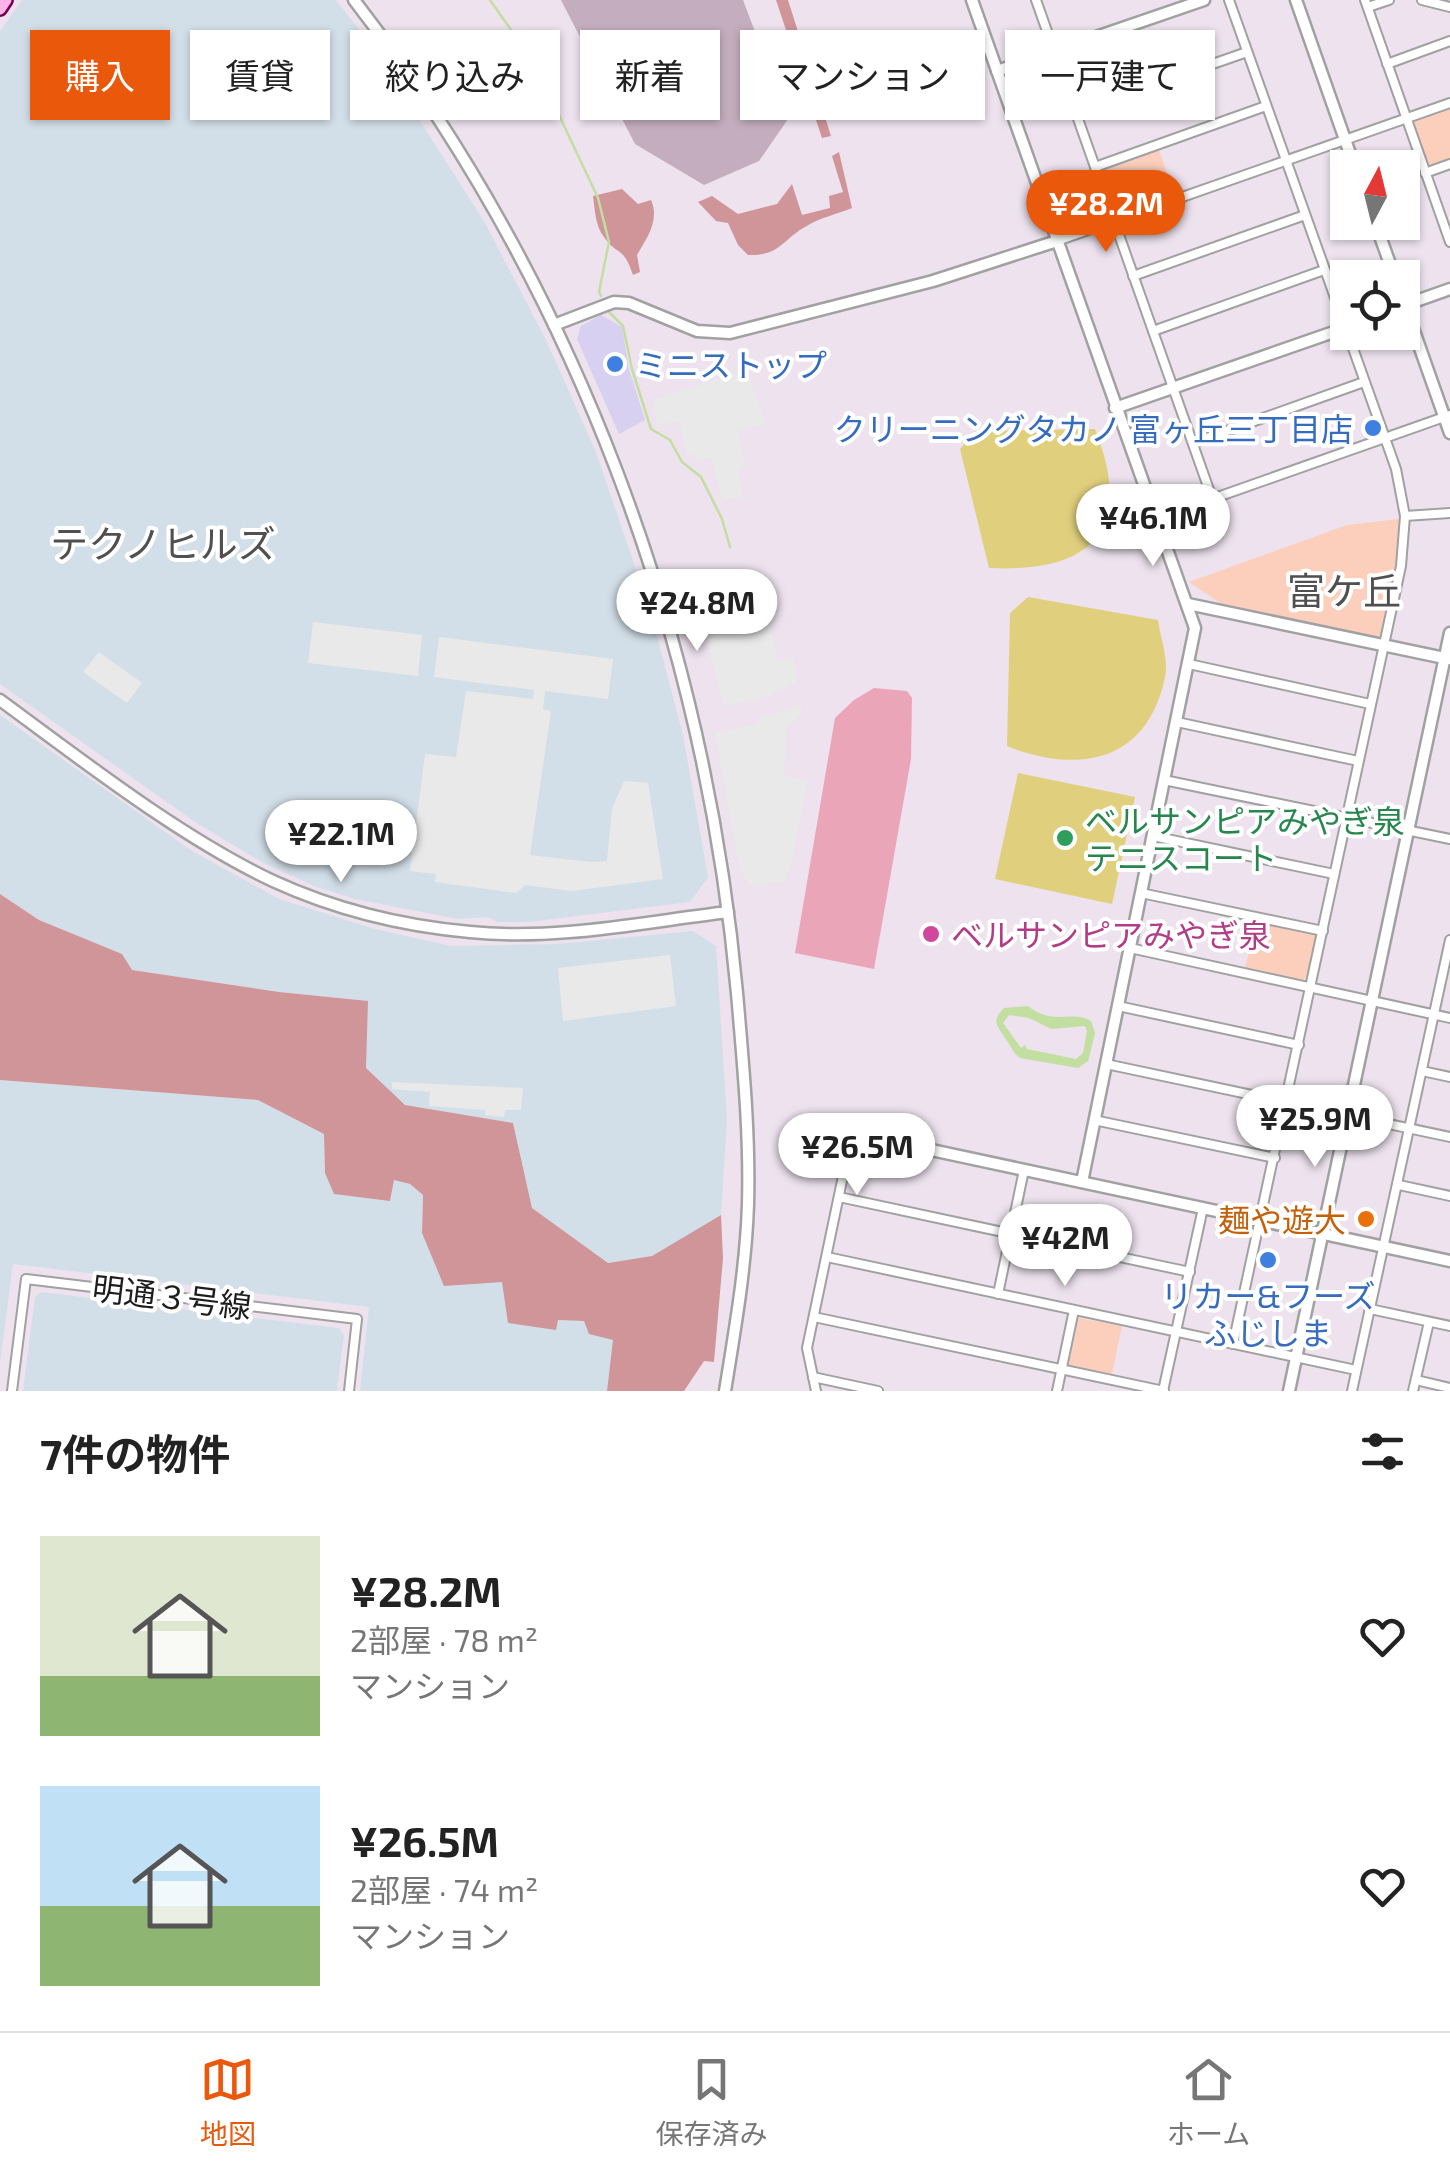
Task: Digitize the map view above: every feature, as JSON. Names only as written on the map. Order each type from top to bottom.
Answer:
[{"type":"main road","points":[[0,9],[6,0]]},
{"type":"street","points":[[354,0],[439,119],[496,214],[554,326],[632,508],[695,723],[728,912],[744,1078],[748,1204],[741,1292],[725,1391]]},
{"type":"street","points":[[972,0],[1196,628],[1082,1182]]},
{"type":"street","points":[[1036,0],[1046,30]]},
{"type":"street","points":[[1117,30],[1204,0]]},
{"type":"street","points":[[1228,0],[1330,286]]},
{"type":"street","points":[[1296,0],[1349,150]]},
{"type":"street","points":[[1389,0],[1367,4],[1425,173],[1448,227],[1450,242]]},
{"type":"street","points":[[1422,0],[1450,7]]},
{"type":"street","points":[[1387,64],[1450,41]]},
{"type":"street","points":[[1215,63],[1247,52]]},
{"type":"street","points":[[997,71],[1005,68]]},
{"type":"street","points":[[554,326],[614,302],[629,304],[697,332],[730,333],[933,281],[1114,222],[1450,103]]},
{"type":"street","points":[[1095,168],[1266,106]]},
{"type":"street","points":[[1078,120],[1212,498]]},
{"type":"street","points":[[1425,173],[1450,164]]},
{"type":"street","points":[[1133,276],[1305,216]]},
{"type":"street","points":[[1153,332],[1324,270]]},
{"type":"street","points":[[1420,298],[1450,289]]},
{"type":"street","points":[[1115,408],[1330,334]]},
{"type":"street","points":[[1420,344],[1448,416],[1450,434]]},
{"type":"street","points":[[1233,1344],[1400,566],[1405,516],[1396,469],[1353,350]]},
{"type":"street","points":[[1193,444],[1364,382]]},
{"type":"street","points":[[1155,519],[1448,416]]},
{"type":"street","points":[[1405,516],[1450,513]]},
{"type":"street","points":[[1188,604],[1447,658]]},
{"type":"street","points":[[1289,1391],[1450,633]]},
{"type":"street","points":[[1189,664],[1370,704]]},
{"type":"street","points":[[0,700],[235,862],[316,898],[368,915],[500,934],[555,932],[728,912]]},
{"type":"street","points":[[1177,722],[1358,761]]},
{"type":"street","points":[[1164,780],[1450,840]]},
{"type":"street","points":[[1153,836],[1334,874]]},
{"type":"street","points":[[1141,893],[1322,932]]},
{"type":"street","points":[[1352,1391],[1450,940]]},
{"type":"street","points":[[1130,948],[1450,1018]]},
{"type":"street","points":[[1118,1006],[1299,1044]]},
{"type":"street","points":[[1106,1064],[1450,1137]]},
{"type":"street","points":[[1422,1071],[1450,1077]]},
{"type":"street","points":[[1094,1120],[1275,1158]]},
{"type":"street","points":[[816,1391],[807,1348],[852,1133],[1450,1261]]},
{"type":"street","points":[[998,1294],[1024,1170]]},
{"type":"street","points":[[1398,1185],[1450,1196]]},
{"type":"street","points":[[838,1197],[1190,1272]]},
{"type":"street","points":[[814,1317],[1163,1391],[1203,1208]]},
{"type":"street","points":[[826,1256],[1356,1370]]},
{"type":"street","name":"明通３号線","points":[[12,1391],[26,1279],[358,1319],[349,1391]]},
{"type":"street","points":[[1370,1309],[1450,1326]]},
{"type":"street","points":[[1057,1391],[1074,1310]]},
{"type":"street","points":[[1413,1391],[1428,1322]]},
{"type":"street","points":[[813,1377],[878,1391]]},
{"type":"street","points":[[1416,1380],[1450,1388]]},
{"type":"shaded area","points":[[22,0],[336,0],[359,30],[350,30],[350,120],[420,120],[485,223],[546,340],[596,452],[652,617],[683,735],[708,877],[690,902],[529,922],[497,922],[488,917],[458,919],[355,899],[317,887],[263,863],[195,822],[0,684],[0,31]]},
{"type":"shaded area","points":[[561,0],[743,0],[754,30],[740,30],[740,120],[787,120],[759,161],[704,185],[635,144],[623,120],[720,120],[720,30],[580,30],[580,37]]},
{"type":"shaded area","points":[[776,0],[788,0],[797,30],[786,30]]},
{"type":"shaded area","points":[[1450,107],[1450,160],[1432,167],[1425,164],[1413,125],[1417,118]]},
{"type":"shaded area","points":[[816,120],[826,120],[831,136],[822,138]]},
{"type":"shaded area","points":[[1159,150],[1175,197],[1118,214],[1101,174],[1105,168]]},
{"type":"shaded area","points":[[839,152],[852,208],[810,224],[767,253],[748,255],[738,245],[728,223],[716,221],[698,202],[712,196],[738,214],[777,204],[792,184],[802,215],[830,208],[829,196],[843,192],[832,156]]},
{"type":"shaded area","points":[[622,189],[638,204],[651,200],[653,207],[651,229],[637,255],[640,272],[633,275],[623,255],[601,233],[595,212],[593,196]]},
{"type":"shaded area","points":[[601,315],[622,327],[629,369],[645,420],[619,434],[577,339],[581,326]]},
{"type":"shaded area","points":[[746,370],[766,424],[738,430],[745,466],[738,469],[743,497],[723,500],[711,458],[696,461],[693,454],[687,455],[680,421],[657,425],[653,400]]},
{"type":"shaded area","points":[[1095,429],[1110,494],[1106,519],[1096,538],[1078,553],[1055,563],[989,568],[960,449],[975,431]]},
{"type":"shaded area","points":[[1399,519],[1396,564],[1382,634],[1376,638],[1220,603],[1189,582],[1347,525]]},
{"type":"shaded area","points":[[759,578],[778,660],[794,658],[798,681],[770,696],[724,706],[707,638],[698,640],[688,602],[697,599],[697,595]]},
{"type":"shaded area","points":[[1028,597],[1158,620],[1166,661],[1163,684],[1153,712],[1125,745],[1108,754],[1068,760],[1007,746],[1010,613]]},
{"type":"shaded area","points":[[313,622],[422,635],[418,676],[308,663]]},
{"type":"shaded area","points":[[439,637],[613,659],[608,699],[545,691],[543,709],[551,711],[530,855],[607,861],[612,809],[624,781],[648,783],[663,879],[572,891],[525,885],[516,893],[435,882],[436,874],[410,871],[425,754],[456,757],[466,691],[533,699],[534,690],[434,677]]},
{"type":"shaded area","points":[[99,652],[142,683],[127,703],[83,672]]},
{"type":"shaded area","points":[[874,688],[907,691],[912,698],[911,759],[874,969],[795,953],[835,718]]},
{"type":"shaded area","points":[[802,705],[799,717],[787,727],[784,776],[808,781],[791,866],[785,881],[750,886],[740,871],[715,733],[753,725],[763,717]]},
{"type":"shaded area","points":[[0,715],[192,851],[279,899],[375,929],[451,946],[558,944],[693,931],[716,946],[727,1118],[721,1215],[652,1256],[608,1263],[532,1208],[513,1123],[404,1105],[365,1067],[367,1001],[131,970],[122,954],[39,920],[0,894]]},
{"type":"shaded area","name":"ベルサンピアみやぎ泉 テニスコート","points":[[1018,773],[1135,797],[1112,904],[995,879]]},
{"type":"shaded area","points":[[300,800],[402,812],[397,859],[353,853],[296,837]]},
{"type":"shaded area","points":[[0,894],[39,920],[122,954],[132,970],[368,1001],[366,1068],[405,1105],[513,1123],[532,1208],[608,1263],[652,1256],[721,1215],[723,1258],[714,1362],[704,1361],[684,1391],[607,1391],[613,1340],[589,1334],[584,1321],[558,1320],[556,1330],[508,1323],[502,1282],[444,1286],[422,1233],[423,1195],[410,1184],[394,1180],[390,1201],[334,1194],[325,1173],[324,1134],[258,1100],[0,1080]]},
{"type":"shaded area","points":[[1256,921],[1316,935],[1308,976],[1301,981],[1245,969]]},
{"type":"shaded area","points":[[670,955],[676,1006],[563,1021],[558,968]]},
{"type":"shaded area","points":[[1028,1006],[1047,1016],[1091,1021],[1095,1033],[1088,1061],[1078,1068],[1020,1058],[997,1023],[1004,1008]],"holes":[[[1009,1015],[1029,1018],[1051,1029],[1085,1026],[1083,1053],[1076,1059],[1027,1049],[1025,1045],[1021,1048],[1003,1023]]]},
{"type":"shaded area","points":[[0,1080],[258,1100],[324,1134],[325,1173],[391,1199],[393,1179],[410,1184],[423,1195],[422,1233],[502,1282],[556,1330],[557,1320],[585,1321],[614,1340],[607,1391],[360,1391],[369,1307],[13,1264],[0,1363]]},
{"type":"shaded area","points":[[392,1082],[523,1088],[521,1110],[505,1110],[504,1117],[485,1115],[485,1110],[429,1106],[430,1092],[392,1089]]},
{"type":"shaded area","points":[[41,1292],[339,1328],[344,1335],[337,1391],[23,1391],[35,1297]]},
{"type":"shaded area","points":[[1079,1318],[1122,1326],[1112,1374],[1068,1366]]},
{"type":"waterway","points":[[490,0],[535,64],[598,198],[609,242],[601,296]]},
{"type":"waterway","points":[[609,312],[623,326],[651,429],[670,440],[682,462],[701,477],[722,519],[730,547]]},
{"type":"place","name":"ミニストップ","points":[[615,364]]},
{"type":"place","name":"クリーニングタカノ 富ヶ丘三丁目店","points":[[1373,428]]},
{"type":"place","name":"ベルサンピアみやぎ泉 テニスコート","points":[[1065,838]]},
{"type":"place","name":"ベルサンピアみやぎ泉","points":[[931,934]]},
{"type":"place","name":"麺や遊大","points":[[1366,1219]]},
{"type":"place","name":"リカー&フーズ ふじしま","points":[[1268,1260]]},
{"type":"district","name":"テクノヒルズ","points":[[163,543]]},
{"type":"district","name":"富ケ丘","points":[[1344,590]]}]
